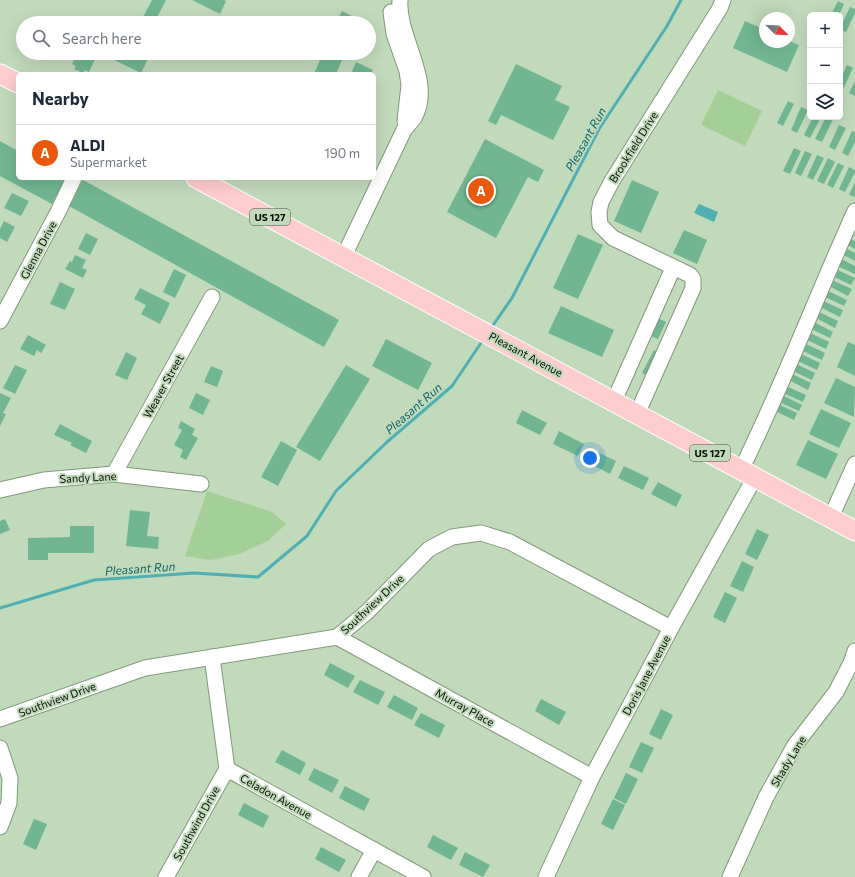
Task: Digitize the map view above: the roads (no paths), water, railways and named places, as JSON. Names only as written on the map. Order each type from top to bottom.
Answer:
[{"type":"main road","points":[[0,74],[16,82]]},
{"type":"main road","name":"Pleasant Avenue","points":[[200,180],[855,531]]},
{"type":"street","points":[[390,0],[394,34],[407,71],[409,85],[404,130]]},
{"type":"street","points":[[344,256],[404,130],[414,117],[419,104],[420,90],[418,77],[400,14],[400,0]]},
{"type":"street","name":"Brookfield Drive","points":[[637,414],[693,288],[693,279],[690,275],[613,238],[600,225],[599,212],[601,202],[612,181],[723,0]]},
{"type":"street","name":"Glenna Drive","points":[[0,321],[58,212],[73,180]]},
{"type":"street","name":"Doris Jane Avenue","points":[[546,877],[592,777],[671,628],[748,474],[764,423],[827,273],[855,211]]},
{"type":"street","points":[[614,401],[674,268]]},
{"type":"street","name":"Weaver Street","points":[[114,474],[212,297]]},
{"type":"street","points":[[831,518],[855,464]]},
{"type":"street","name":"Sandy Lane","points":[[0,490],[44,480],[114,474],[201,484]]},
{"type":"street","name":"Southview Drive","points":[[0,719],[145,668],[337,637],[367,612],[429,549],[452,536],[481,533],[510,542],[671,628]]},
{"type":"street","name":"Murray Place","points":[[337,637],[592,777]]},
{"type":"street","name":"Shady Lane","points":[[730,877],[766,797],[795,745],[836,692],[851,663],[855,651]]},
{"type":"street","name":"Celadon Avenue","points":[[212,657],[227,769],[423,877]]},
{"type":"street","points":[[0,748],[10,778],[9,803],[0,827]]},
{"type":"street","name":"Southwind Drive","points":[[166,877],[227,769]]},
{"type":"street","points":[[359,877],[374,850]]},
{"type":"water","points":[[699,204],[718,212],[714,222],[694,213]]},
{"type":"waterway","name":"Pleasant Run","points":[[491,328],[512,298],[599,129],[667,26],[681,0]]},
{"type":"waterway","name":"Pleasant Run","points":[[0,608],[94,580],[194,573],[258,577],[307,536],[336,491],[387,442],[452,386],[483,340]]},
{"type":"place","name":"ALDI","points":[[481,191]]}]
